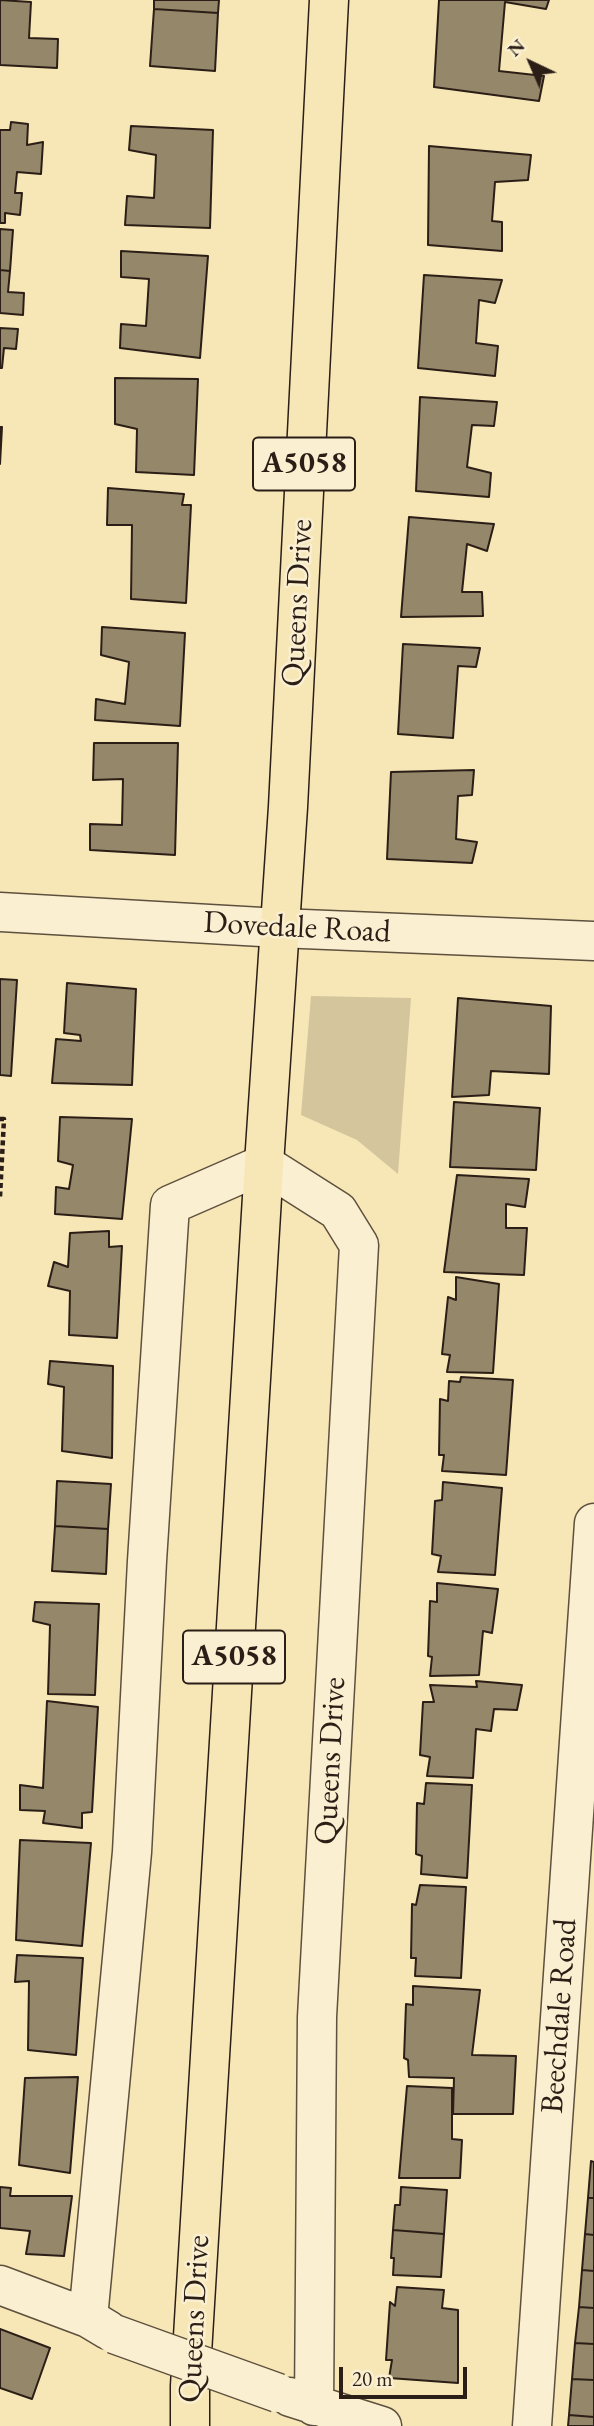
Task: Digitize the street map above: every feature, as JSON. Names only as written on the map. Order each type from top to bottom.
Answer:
[{"type":"main road","name":"Queens Drive","points":[[190,2426],[190,2372],[288,807],[329,0]]},
{"type":"street","name":"Dovedale Road","points":[[0,912],[279,928],[594,941]]},
{"type":"street","points":[[101,2326],[170,1205],[264,1164]]},
{"type":"street","name":"Queens Drive","points":[[264,1164],[338,1212],[359,1245],[317,2017],[314,2406]]},
{"type":"street","name":"Beechdale Road","points":[[532,2426],[594,1523]]},
{"type":"street","points":[[0,2285],[278,2393],[383,2426]]},
{"type":"path","points":[[0,1119],[4,1119],[0,1197]]},
{"type":"shaded area","points":[[311,996],[411,998],[398,1174],[357,1140],[301,1115]]},
{"type":"building","points":[[0,0],[31,2],[29,38],[58,39],[57,68],[0,65]]},
{"type":"building","points":[[154,0],[219,0],[218,13],[154,9]]},
{"type":"building","points":[[439,0],[549,0],[546,9],[505,2],[499,71],[544,76],[539,101],[434,87]]},
{"type":"building","points":[[154,9],[218,13],[215,71],[150,66]]},
{"type":"building","points":[[11,122],[28,124],[27,145],[43,142],[41,174],[17,172],[15,193],[22,193],[20,215],[5,213],[5,223],[0,223],[0,130],[10,130]]},
{"type":"building","points":[[131,126],[213,130],[210,228],[125,225],[127,196],[154,198],[156,155],[129,150]]},
{"type":"building","points":[[429,146],[531,155],[528,180],[495,182],[492,221],[502,222],[502,251],[428,245]]},
{"type":"building","points":[[0,229],[13,230],[10,271],[0,270]]},
{"type":"building","points":[[121,251],[208,256],[200,358],[120,348],[121,324],[146,326],[149,279],[121,277]]},
{"type":"building","points":[[0,270],[10,271],[8,292],[24,293],[23,315],[0,313]]},
{"type":"building","points":[[424,275],[502,280],[495,303],[479,300],[476,343],[498,346],[495,376],[418,368]]},
{"type":"building","points":[[0,328],[18,329],[16,349],[4,348],[2,368],[0,368]]},
{"type":"building","points":[[115,378],[198,379],[194,475],[136,472],[137,429],[115,424]]},
{"type":"building","points":[[420,397],[497,402],[494,426],[472,425],[467,467],[491,473],[489,497],[416,491]]},
{"type":"building","points":[[0,427],[2,427],[0,464]]},
{"type":"building","points":[[108,488],[184,494],[182,505],[191,505],[186,603],[131,599],[132,525],[107,525]]},
{"type":"building","points":[[409,517],[494,524],[487,551],[467,544],[462,592],[482,592],[483,616],[401,617]]},
{"type":"building","points":[[102,627],[185,633],[180,726],[95,720],[96,699],[125,704],[129,662],[101,655]]},
{"type":"building","points":[[403,644],[480,648],[476,667],[458,666],[453,738],[398,734]]},
{"type":"building","points":[[94,743],[178,743],[175,855],[90,850],[90,824],[122,825],[123,779],[93,780]]},
{"type":"building","points":[[474,770],[472,795],[458,796],[456,839],[477,842],[472,863],[387,859],[391,772]]},
{"type":"building","points":[[0,979],[17,980],[11,1076],[0,1075]]},
{"type":"building","points":[[67,983],[136,989],[132,1085],[52,1083],[56,1039],[81,1041],[80,1035],[64,1033]]},
{"type":"building","points":[[458,998],[551,1006],[549,1074],[491,1071],[489,1095],[452,1097]]},
{"type":"building","points":[[454,1102],[540,1108],[536,1170],[450,1167]]},
{"type":"building","points":[[60,1117],[132,1119],[122,1219],[55,1214],[56,1187],[69,1189],[73,1165],[58,1161]]},
{"type":"building","points":[[457,1175],[529,1179],[525,1207],[506,1204],[506,1228],[527,1228],[524,1275],[444,1272]]},
{"type":"building","points":[[109,1231],[109,1247],[122,1246],[117,1338],[69,1335],[70,1291],[48,1286],[54,1262],[68,1267],[70,1233]]},
{"type":"building","points":[[456,1277],[499,1284],[493,1373],[447,1372],[450,1355],[442,1354],[448,1297],[456,1300]]},
{"type":"building","points":[[50,1361],[113,1366],[112,1458],[62,1451],[64,1387],[48,1384]]},
{"type":"building","points":[[461,1377],[513,1380],[506,1475],[442,1471],[444,1455],[439,1455],[440,1399],[448,1401],[449,1381],[460,1382]]},
{"type":"building","points":[[57,1481],[111,1484],[108,1529],[55,1526]]},
{"type":"building","points":[[443,1482],[502,1488],[495,1575],[438,1572],[441,1556],[432,1554],[435,1501],[442,1500]]},
{"type":"building","points":[[55,1526],[108,1529],[106,1574],[52,1571]]},
{"type":"building","points":[[437,1583],[498,1589],[492,1633],[483,1631],[479,1675],[430,1676],[430,1601],[437,1602]]},
{"type":"building","points":[[35,1602],[99,1604],[95,1695],[48,1694],[50,1625],[33,1621]]},
{"type":"building","points":[[476,1681],[522,1685],[517,1710],[494,1709],[491,1731],[476,1729],[473,1778],[427,1776],[430,1757],[420,1755],[423,1702],[434,1702],[430,1685],[477,1687]]},
{"type":"building","points":[[47,1701],[98,1707],[92,1812],[82,1813],[82,1828],[43,1823],[45,1811],[20,1810],[20,1785],[43,1788]]},
{"type":"building","points":[[426,1783],[472,1785],[467,1878],[421,1874],[422,1856],[416,1854],[417,1803],[424,1804]]},
{"type":"building","points":[[20,1840],[91,1843],[82,1946],[16,1940]]},
{"type":"building","points":[[420,1885],[466,1887],[461,1978],[415,1976],[416,1958],[411,1958],[412,1904],[416,1905]]},
{"type":"building","points":[[17,1955],[83,1958],[76,2055],[28,2050],[29,1981],[15,1982]]},
{"type":"building","points":[[413,1986],[480,1990],[472,2055],[516,2056],[513,2114],[453,2114],[454,2078],[409,2077],[408,2060],[404,2058],[406,2004],[413,2005]]},
{"type":"building","points":[[78,2077],[70,2173],[19,2165],[25,2078]]},
{"type":"building","points":[[407,2086],[452,2088],[452,2139],[462,2140],[460,2178],[399,2178]]},
{"type":"building","points":[[591,2161],[594,2162],[594,2198],[588,2198]]},
{"type":"building","points":[[0,2187],[11,2188],[10,2196],[72,2196],[64,2256],[26,2254],[30,2231],[0,2228]]},
{"type":"building","points":[[401,2187],[447,2190],[444,2234],[393,2230],[395,2205],[400,2205]]},
{"type":"building","points":[[588,2198],[594,2198],[594,2235],[585,2234]]},
{"type":"building","points":[[393,2230],[444,2234],[441,2277],[393,2275]]},
{"type":"building","points":[[585,2234],[594,2235],[594,2271],[582,2270]]},
{"type":"building","points":[[582,2270],[594,2271],[594,2308],[579,2307]]},
{"type":"building","points":[[397,2287],[444,2290],[442,2308],[458,2310],[458,2383],[389,2378],[392,2360],[386,2360],[390,2302],[395,2306]]},
{"type":"building","points":[[579,2307],[594,2308],[594,2344],[575,2343]]},
{"type":"building","points":[[0,2329],[50,2348],[32,2399],[0,2388]]},
{"type":"building","points":[[575,2343],[594,2344],[594,2380],[572,2379]]},
{"type":"building","points":[[572,2379],[594,2380],[594,2417],[569,2415]]},
{"type":"building","points":[[569,2415],[594,2417],[594,2426],[568,2426]]}]
